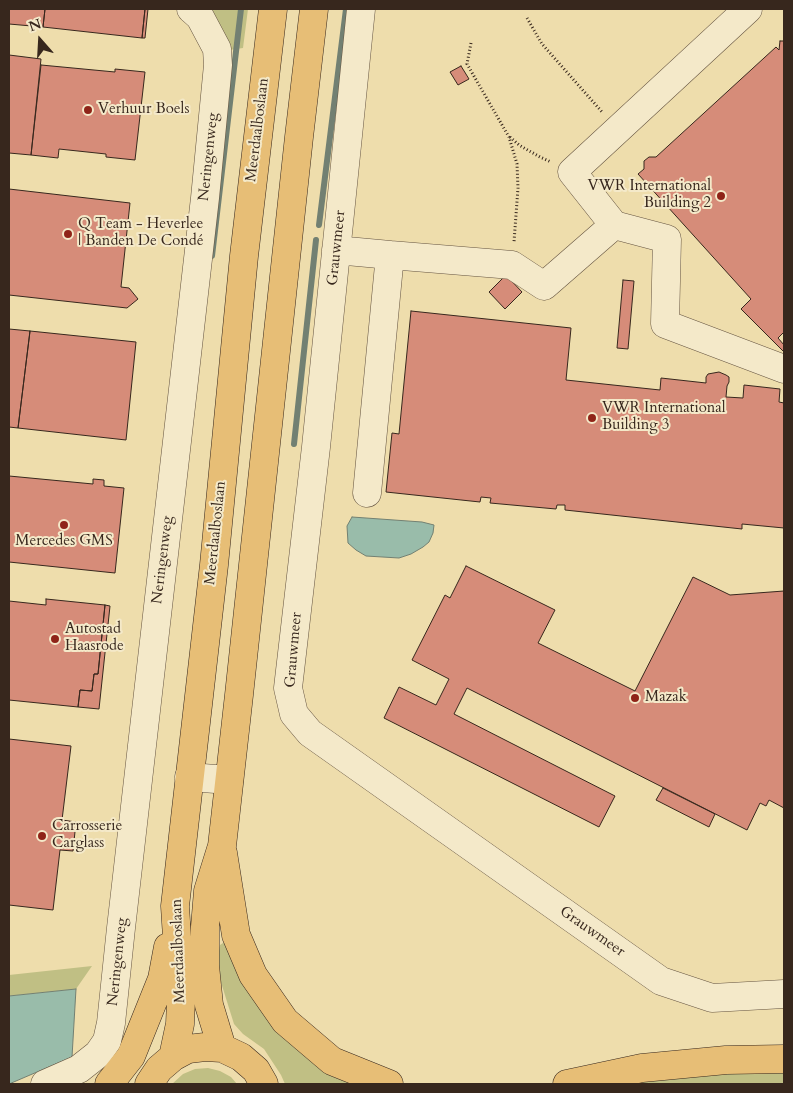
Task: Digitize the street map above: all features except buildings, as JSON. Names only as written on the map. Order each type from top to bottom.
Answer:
[{"type":"highway","name":"Meerdaalboslaan","points":[[173,1057],[180,1024],[181,1000],[175,906],[214,564],[244,256],[272,9]]},
{"type":"highway","name":"Meerdaalboslaan","points":[[222,1048],[209,1005],[205,966],[205,927],[208,891],[222,846],[314,9]]},
{"type":"highway","points":[[222,846],[236,935],[253,975],[285,1021],[332,1062],[389,1084]]},
{"type":"highway","points":[[109,1084],[131,1056],[162,979],[175,906]]},
{"type":"highway","points":[[149,1084],[159,1069],[173,1057],[188,1050],[205,1047],[222,1048],[241,1056],[256,1070],[264,1084]]},
{"type":"highway","points":[[567,1084],[642,1068],[726,1060],[784,1059]]},
{"type":"street","name":"Neringenweg","points":[[44,1084],[78,1069],[98,1054],[107,1041],[112,1023],[122,915],[203,215],[218,65],[216,48],[200,17],[191,9]]},
{"type":"street","name":"Grauwmeer","points":[[361,9],[316,447],[288,688],[294,714],[310,733],[661,981],[712,998],[784,994]]},
{"type":"street","points":[[748,9],[572,172],[614,225],[666,239],[664,324],[784,368]]},
{"type":"street","points":[[336,250],[512,265],[544,286],[614,225]]},
{"type":"street","points":[[367,493],[390,255]]},
{"type":"street","points":[[190,777],[229,780]]},
{"type":"path","points":[[527,18],[542,44],[608,118]]},
{"type":"path","points":[[470,43],[468,64],[509,136],[517,164],[518,188],[512,265]]},
{"type":"path","points":[[509,136],[519,145],[540,158],[572,172]]},
{"type":"shaded area","points":[[191,9],[248,9],[243,48],[229,50]]},
{"type":"shaded area","points":[[352,517],[422,522],[434,525],[433,533],[429,542],[411,554],[399,558],[366,556],[348,543],[347,526]]},
{"type":"shaded area","points":[[228,942],[357,1084],[285,1084],[264,1049],[243,1034],[234,1024],[219,976],[220,945]]},
{"type":"shaded area","points":[[92,966],[76,989],[9,996],[9,975]]},
{"type":"shaded area","points":[[76,989],[72,1057],[9,1084],[9,996]]},
{"type":"shaded area","points":[[784,1066],[784,1084],[614,1084]]},
{"type":"shaded area","points":[[208,1068],[220,1071],[231,1077],[237,1084],[172,1084],[183,1074],[195,1069]]},
{"type":"waterway","points":[[212,256],[241,9]]},
{"type":"waterway","points":[[319,225],[346,9]]},
{"type":"waterway","points":[[294,444],[316,240]]},
{"type":"place","name":"Verhuur Boels","points":[[88,110]]},
{"type":"place","name":"VWR International Building 2","points":[[721,196]]},
{"type":"place","name":"Q Team - Heverlee | Banden De Condé","points":[[68,234]]},
{"type":"place","name":"VWR International Building 3","points":[[592,418]]},
{"type":"place","name":"Mercedes GMS","points":[[64,525]]},
{"type":"place","name":"Autostad Haasrode","points":[[55,639]]},
{"type":"place","name":"Mazak","points":[[635,698]]},
{"type":"place","name":"Carrosserie Carglass","points":[[42,836]]}]
